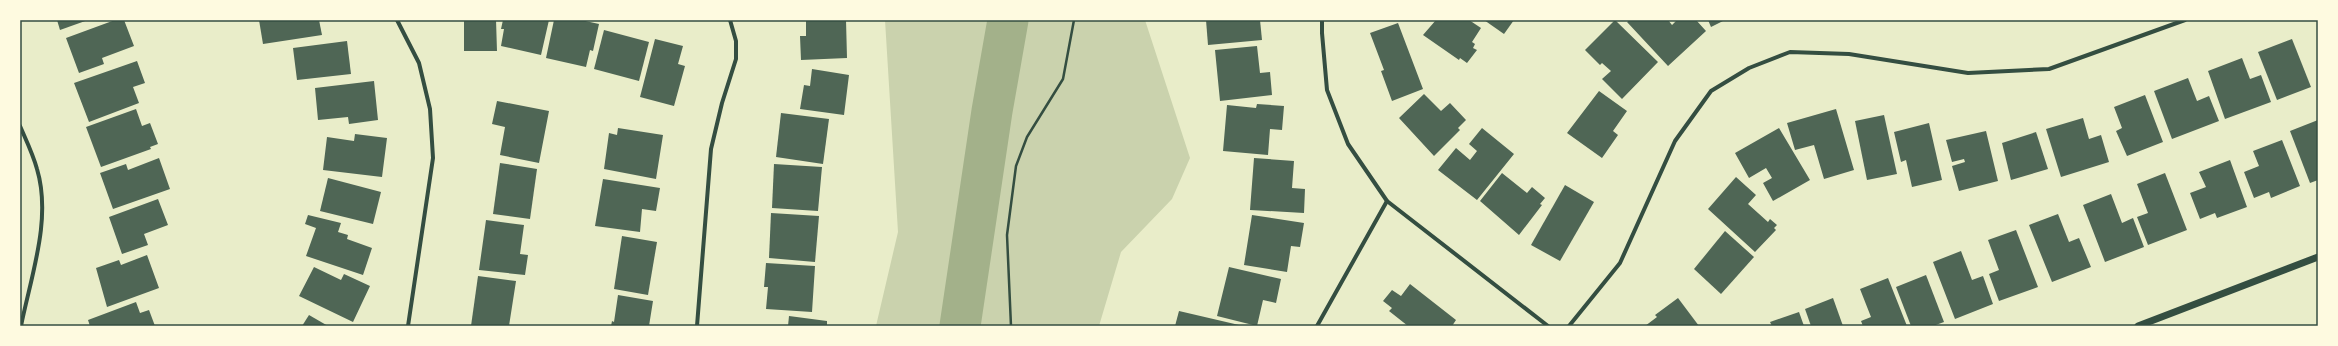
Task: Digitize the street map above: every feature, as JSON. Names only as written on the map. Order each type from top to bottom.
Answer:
[{"type":"street","points":[[397,20],[418,63],[430,109],[433,158],[408,326]]},
{"type":"street","points":[[697,326],[711,149],[722,103],[736,59],[736,41],[733,24],[730,20]]},
{"type":"street","points":[[1322,20],[1327,90],[1348,144],[1387,201],[1548,326]]},
{"type":"street","points":[[1569,326],[1620,263],[1675,141],[1711,91],[1749,68],[1790,52],[1849,54],[1968,73],[2049,69],[2185,20]]},
{"type":"street","points":[[20,126],[37,169],[43,203],[40,238],[20,326]]},
{"type":"street","points":[[1317,326],[1387,201]]},
{"type":"street","points":[[2138,326],[2318,257]]},
{"type":"path","points":[[1011,326],[1007,236],[1016,166],[1027,137],[1064,78],[1074,20]]},
{"type":"green space","points":[[885,20],[1145,20],[1190,158],[1172,199],[1121,252],[1099,326],[876,326],[898,232]]},
{"type":"building","points":[[57,20],[88,20],[60,30]]},
{"type":"building","points":[[115,20],[124,20],[134,46],[102,58],[104,64],[79,73],[66,38]]},
{"type":"building","points":[[259,20],[319,20],[322,35],[263,44]]},
{"type":"building","points":[[464,20],[496,20],[497,51],[464,51]]},
{"type":"building","points":[[503,20],[549,20],[541,55],[501,46],[504,29],[501,29]]},
{"type":"building","points":[[554,20],[581,20],[599,24],[593,51],[590,50],[586,67],[546,58]]},
{"type":"building","points":[[806,20],[846,20],[847,58],[801,60],[800,36],[806,36]]},
{"type":"building","points":[[1206,20],[1260,20],[1262,40],[1208,45]]},
{"type":"building","points":[[1436,20],[1469,20],[1481,28],[1472,42],[1475,44],[1473,48],[1477,50],[1467,63],[1460,58],[1459,60],[1423,35]]},
{"type":"building","points":[[1484,20],[1514,20],[1504,34]]},
{"type":"building","points":[[1615,20],[1658,62],[1622,99],[1602,79],[1611,71],[1602,63],[1600,65],[1585,50]]},
{"type":"building","points":[[1630,20],[1668,20],[1672,25],[1677,20],[1696,20],[1706,31],[1668,66],[1627,22]]},
{"type":"building","points":[[1708,20],[1725,20],[1711,27]]},
{"type":"building","points":[[1398,23],[1423,89],[1392,101],[1381,71],[1384,70],[1370,33]]},
{"type":"building","points":[[604,30],[649,42],[639,81],[594,69]]},
{"type":"building","points":[[655,39],[683,46],[678,64],[685,66],[674,106],[640,97]]},
{"type":"building","points":[[2292,39],[2311,87],[2277,100],[2258,52]]},
{"type":"building","points":[[347,41],[351,74],[297,80],[293,48]]},
{"type":"building","points":[[1257,46],[1260,73],[1270,72],[1272,95],[1220,101],[1215,50]]},
{"type":"building","points":[[2242,58],[2250,79],[2261,75],[2271,102],[2225,119],[2208,71]]},
{"type":"building","points":[[137,61],[145,83],[133,87],[139,103],[89,122],[74,83]]},
{"type":"building","points":[[812,69],[849,75],[844,115],[800,109],[804,85],[810,86]]},
{"type":"building","points":[[2188,78],[2197,101],[2209,96],[2219,121],[2172,139],[2154,91]]},
{"type":"building","points":[[374,81],[378,120],[349,124],[348,117],[318,120],[315,88]]},
{"type":"building","points":[[1599,91],[1627,111],[1613,131],[1618,135],[1602,158],[1567,133]]},
{"type":"building","points":[[1424,94],[1441,111],[1450,103],[1466,120],[1458,128],[1460,130],[1434,156],[1399,118]]},
{"type":"building","points":[[2145,95],[2163,142],[2127,156],[2116,131],[2122,128],[2114,107]]},
{"type":"building","points":[[497,101],[549,111],[539,163],[500,155],[505,127],[492,124]]},
{"type":"building","points":[[1257,104],[1284,106],[1282,130],[1270,129],[1268,155],[1223,151],[1227,105],[1256,108]]},
{"type":"building","points":[[136,109],[142,126],[150,123],[158,144],[150,147],[151,149],[101,167],[86,127]]},
{"type":"building","points":[[1836,109],[1854,170],[1824,179],[1814,145],[1795,150],[1787,123]]},
{"type":"building","points":[[781,113],[829,119],[823,164],[776,157]]},
{"type":"building","points":[[1884,115],[1897,174],[1867,180],[1855,121]]},
{"type":"building","points":[[2083,118],[2089,139],[2101,135],[2109,162],[2061,177],[2046,129]]},
{"type":"building","points":[[2318,120],[2318,180],[2310,183],[2290,131]]},
{"type":"building","points":[[1929,123],[1942,180],[1912,187],[1906,160],[1901,162],[1894,132]]},
{"type":"building","points":[[618,128],[663,135],[656,179],[604,169],[609,133],[617,135]]},
{"type":"building","points":[[1482,128],[1514,154],[1477,200],[1438,170],[1456,148],[1470,160],[1477,151],[1469,144]]},
{"type":"building","points":[[1779,128],[1810,180],[1773,201],[1763,183],[1772,178],[1766,168],[1749,178],[1735,153]]},
{"type":"building","points":[[1986,131],[1998,181],[1959,191],[1952,166],[1965,162],[1964,159],[1952,162],[1946,140]]},
{"type":"building","points":[[2036,132],[2048,169],[2011,180],[2002,143]]},
{"type":"building","points":[[355,134],[387,138],[382,177],[323,170],[327,137],[354,141]]},
{"type":"building","points":[[2282,140],[2300,186],[2271,198],[2269,192],[2254,198],[2244,172],[2259,166],[2253,151]]},
{"type":"building","points":[[159,158],[170,189],[113,209],[100,173],[126,164],[128,170]]},
{"type":"building","points":[[1254,158],[1294,161],[1292,188],[1305,189],[1304,213],[1250,210]]},
{"type":"building","points":[[2230,160],[2247,207],[2217,218],[2215,213],[2200,219],[2190,193],[2206,187],[2199,172]]},
{"type":"building","points":[[500,163],[537,169],[530,219],[493,214]]},
{"type":"building","points":[[774,164],[822,167],[818,211],[772,208]]},
{"type":"building","points":[[1502,173],[1527,193],[1532,187],[1545,198],[1540,204],[1542,205],[1519,235],[1480,201]]},
{"type":"building","points":[[2165,173],[2187,230],[2148,245],[2137,217],[2148,213],[2137,184]]},
{"type":"building","points":[[1736,177],[1756,195],[1748,204],[1768,222],[1770,219],[1777,225],[1774,228],[1776,230],[1755,252],[1708,209]]},
{"type":"building","points":[[328,178],[381,192],[373,224],[320,211]]},
{"type":"building","points":[[603,179],[660,188],[656,211],[642,209],[640,232],[595,226]]},
{"type":"building","points":[[1565,185],[1594,202],[1560,261],[1531,245]]},
{"type":"building","points":[[2111,194],[2122,223],[2133,218],[2144,247],[2105,262],[2083,205]]},
{"type":"building","points":[[158,199],[168,225],[144,234],[148,245],[122,254],[109,217]]},
{"type":"building","points":[[771,213],[819,216],[815,262],[769,258]]},
{"type":"building","points":[[2058,214],[2069,242],[2079,238],[2091,267],[2052,282],[2029,225]]},
{"type":"building","points":[[308,215],[341,223],[338,232],[348,235],[347,239],[372,248],[363,275],[306,256],[316,228],[305,224]]},
{"type":"building","points":[[1252,215],[1304,223],[1300,247],[1291,246],[1287,272],[1244,265]]},
{"type":"building","points":[[486,220],[524,225],[520,254],[528,255],[525,275],[479,270]]},
{"type":"building","points":[[2016,230],[2038,287],[1999,301],[1989,274],[1999,270],[1988,240]]},
{"type":"building","points":[[1725,231],[1754,257],[1721,294],[1694,269]]},
{"type":"building","points":[[622,236],[657,242],[648,295],[614,289]]},
{"type":"building","points":[[1961,251],[1972,280],[1983,276],[1993,304],[1955,319],[1933,262]]},
{"type":"building","points":[[147,255],[159,288],[107,307],[96,268],[119,260],[121,265]]},
{"type":"building","points":[[766,263],[815,266],[812,312],[766,309],[768,287],[764,287]]},
{"type":"building","points":[[314,267],[341,280],[344,274],[370,286],[353,322],[299,296]]},
{"type":"building","points":[[1229,267],[1281,279],[1276,303],[1263,300],[1257,326],[1217,316]]},
{"type":"building","points":[[1926,275],[1944,322],[1933,326],[1911,326],[1896,287]]},
{"type":"building","points":[[478,276],[516,281],[509,326],[471,326]]},
{"type":"building","points":[[1888,278],[1907,326],[1863,326],[1861,321],[1871,317],[1860,289]]},
{"type":"building","points":[[1410,284],[1456,320],[1452,326],[1408,326],[1389,311],[1392,308],[1383,301],[1392,290],[1401,296]]},
{"type":"building","points":[[618,295],[653,301],[649,326],[611,326],[612,321],[614,322]]},
{"type":"building","points":[[1678,298],[1699,326],[1645,326],[1657,317],[1655,315]]},
{"type":"building","points":[[1833,298],[1843,326],[1811,326],[1805,309]]},
{"type":"building","points":[[136,302],[140,313],[149,310],[155,326],[90,326],[88,320]]},
{"type":"building","points":[[1179,311],[1239,325],[1239,326],[1175,326]]},
{"type":"building","points":[[1799,312],[1804,326],[1772,326],[1770,322]]},
{"type":"building","points":[[309,315],[328,326],[302,326]]},
{"type":"building","points":[[789,316],[827,321],[827,326],[788,326]]},
{"type":"waterway","points":[[960,326],[992,111],[1008,20]]}]
